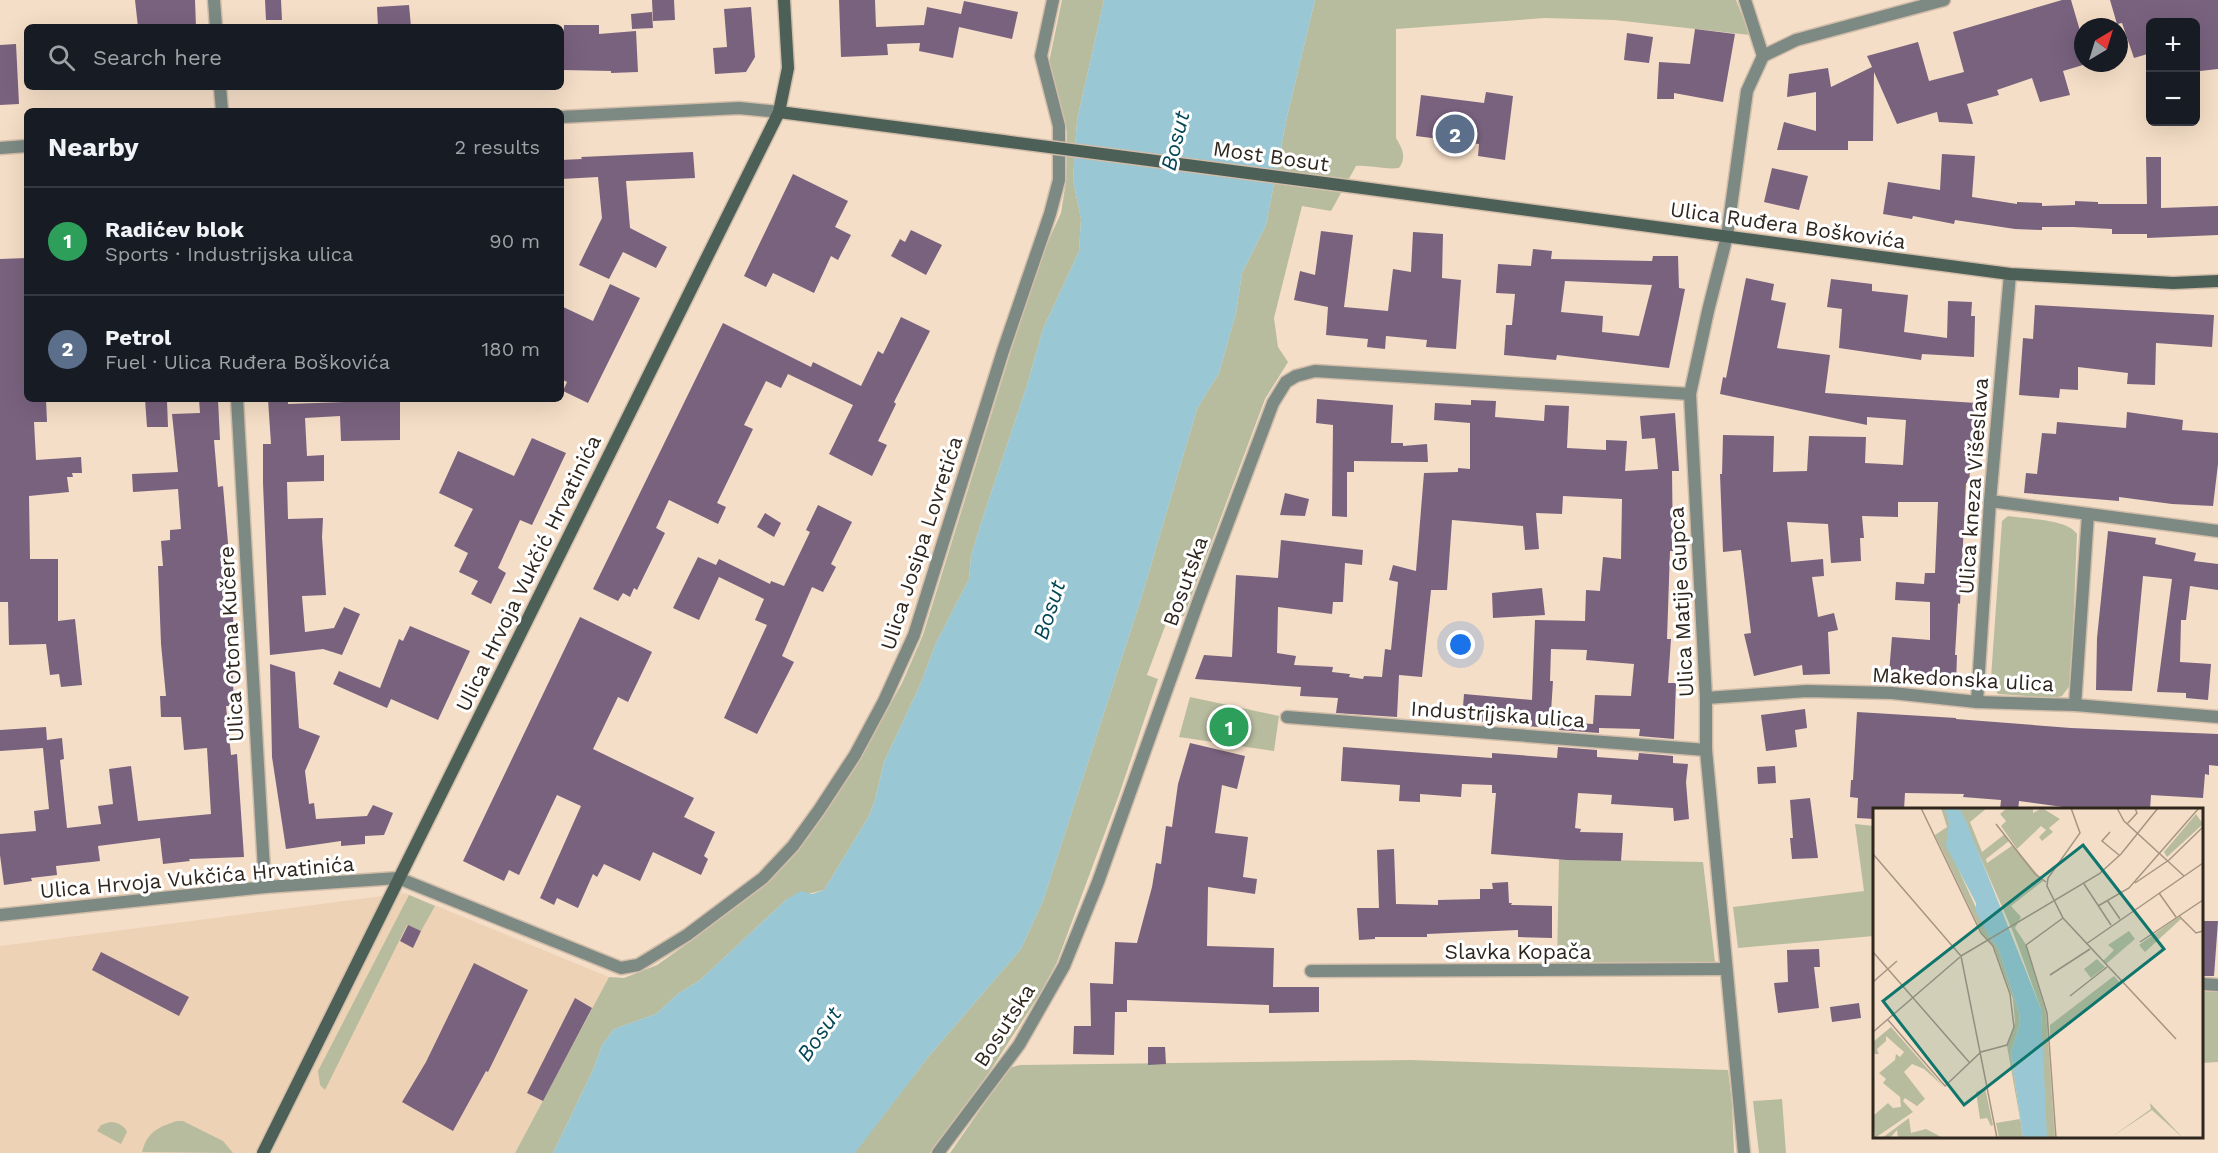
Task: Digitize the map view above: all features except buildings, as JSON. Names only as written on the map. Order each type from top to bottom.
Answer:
[{"type":"main road","name":"Ulica Hrvoja Vukčić Hrvatinića","points":[[263,1153],[779,112],[788,68],[784,0]]},
{"type":"main road","name":"Most Bosut","points":[[779,112],[1355,187]]},
{"type":"main road","name":"Ulica Ruđera Boškovića","points":[[1355,187],[2010,274],[2173,283],[2218,281]]},
{"type":"street","points":[[214,0],[216,24]]},
{"type":"street","name":"Ulica Josipa Lovretića","points":[[398,878],[468,904],[621,968],[638,965],[687,935],[763,878],[793,846],[855,755],[884,701],[914,635],[1003,351],[1050,214],[1059,180],[1059,126],[1041,56],[1053,0]]},
{"type":"street","points":[[1745,0],[1763,56],[1796,40],[1944,0]]},
{"type":"street","name":"Ulica Matije Gupca","points":[[1744,1153],[1706,750],[1706,698],[1690,394],[1727,236],[1747,91],[1763,56]]},
{"type":"street","points":[[220,90],[222,108]]},
{"type":"street","points":[[564,117],[739,108],[779,112]]},
{"type":"street","points":[[0,148],[24,146]]},
{"type":"street","name":"Ulica kneza Višeslava","points":[[1977,702],[1990,501],[2010,274]]},
{"type":"street","name":"Bosutska","points":[[938,1153],[1019,1045],[1064,966],[1098,882],[1241,485],[1273,403],[1286,382],[1296,376],[1315,371],[1690,394]]},
{"type":"street","name":"Ulica Otona Kučere","points":[[237,402],[265,887]]},
{"type":"street","points":[[1990,501],[2218,531]]},
{"type":"street","points":[[2075,705],[2088,514]]},
{"type":"street","name":"Makedonska ulica","points":[[1706,698],[1807,691],[1892,693],[1977,702],[2075,705],[2218,717]]},
{"type":"street","name":"Industrijska ulica","points":[[1287,717],[1706,750]]},
{"type":"street","name":"Ulica Hrvoja Vukčića Hrvatinića","points":[[0,915],[265,887],[398,878]]},
{"type":"street","name":"Slavka Kopača","points":[[1311,971],[1726,969]]},
{"type":"street","points":[[2203,984],[2218,986]]},
{"type":"shaded area","points":[[405,893],[609,977],[515,1153],[0,1153],[0,946]]},
{"type":"green space","points":[[1062,0],[1104,0],[1077,120],[1073,180],[1081,219],[1079,251],[1043,329],[971,556],[969,579],[935,645],[921,683],[884,762],[869,816],[824,890],[787,899],[699,981],[679,993],[656,1014],[614,1029],[602,1045],[593,1070],[553,1153],[515,1153],[609,977],[624,978],[657,965],[773,876],[796,853],[855,768],[902,683],[923,635],[1044,250],[1061,213],[1066,181],[1067,132],[1049,62]]},
{"type":"green space","points":[[1315,0],[1736,0],[1750,35],[1614,20],[1545,18],[1396,29],[1396,138],[1403,153],[1403,160],[1399,168],[1356,166],[1331,211],[1302,206],[1274,318],[1278,347],[1288,362],[1265,399],[1184,616],[1168,618],[1147,675],[1158,679],[1119,795],[1057,962],[1041,992],[988,1074],[930,1153],[854,1153],[929,1056],[1021,949],[1043,901],[1141,599],[1197,409],[1219,373],[1236,313],[1242,273],[1266,225],[1287,117]]},
{"type":"green space","points":[[2008,516],[2065,525],[2077,534],[2071,684],[2062,696],[2054,698],[1998,694],[1992,687],[2002,521]]},
{"type":"green space","points":[[1190,697],[1279,716],[1274,751],[1179,737]]},
{"type":"green space","points":[[1855,824],[1873,826],[1873,936],[1738,948],[1733,907],[1864,891]]},
{"type":"green space","points":[[1559,859],[1703,862],[1715,962],[1557,963]]},
{"type":"green space","points":[[409,895],[435,906],[421,931],[407,925],[325,1090],[320,1085],[318,1071]]},
{"type":"green space","points":[[2203,991],[2218,992],[2218,1062],[2203,1063]]},
{"type":"green space","points":[[1411,1060],[1728,1070],[1734,1153],[950,1153],[1009,1068],[1020,1065]]},
{"type":"green space","points":[[1782,1099],[1786,1153],[1759,1153],[1753,1101]]},
{"type":"green space","points":[[177,1121],[183,1121],[223,1141],[233,1153],[142,1152],[154,1131]]},
{"type":"green space","points":[[110,1122],[120,1124],[127,1132],[121,1144],[97,1131],[101,1125]]},
{"type":"water","name":"Bosut","points":[[1104,0],[1315,0],[1287,117],[1266,225],[1242,273],[1236,313],[1219,373],[1197,409],[1141,599],[1043,901],[1021,949],[929,1056],[855,1153],[553,1153],[593,1070],[602,1045],[614,1029],[656,1014],[679,993],[699,981],[787,899],[801,891],[812,894],[824,890],[869,816],[884,762],[921,683],[935,645],[969,579],[971,556],[1043,329],[1079,251],[1081,219],[1073,180],[1077,120]]},
{"type":"place","name":"Petrol","points":[[1455,134]]},
{"type":"place","name":"Radićev blok","points":[[1229,727]]}]
